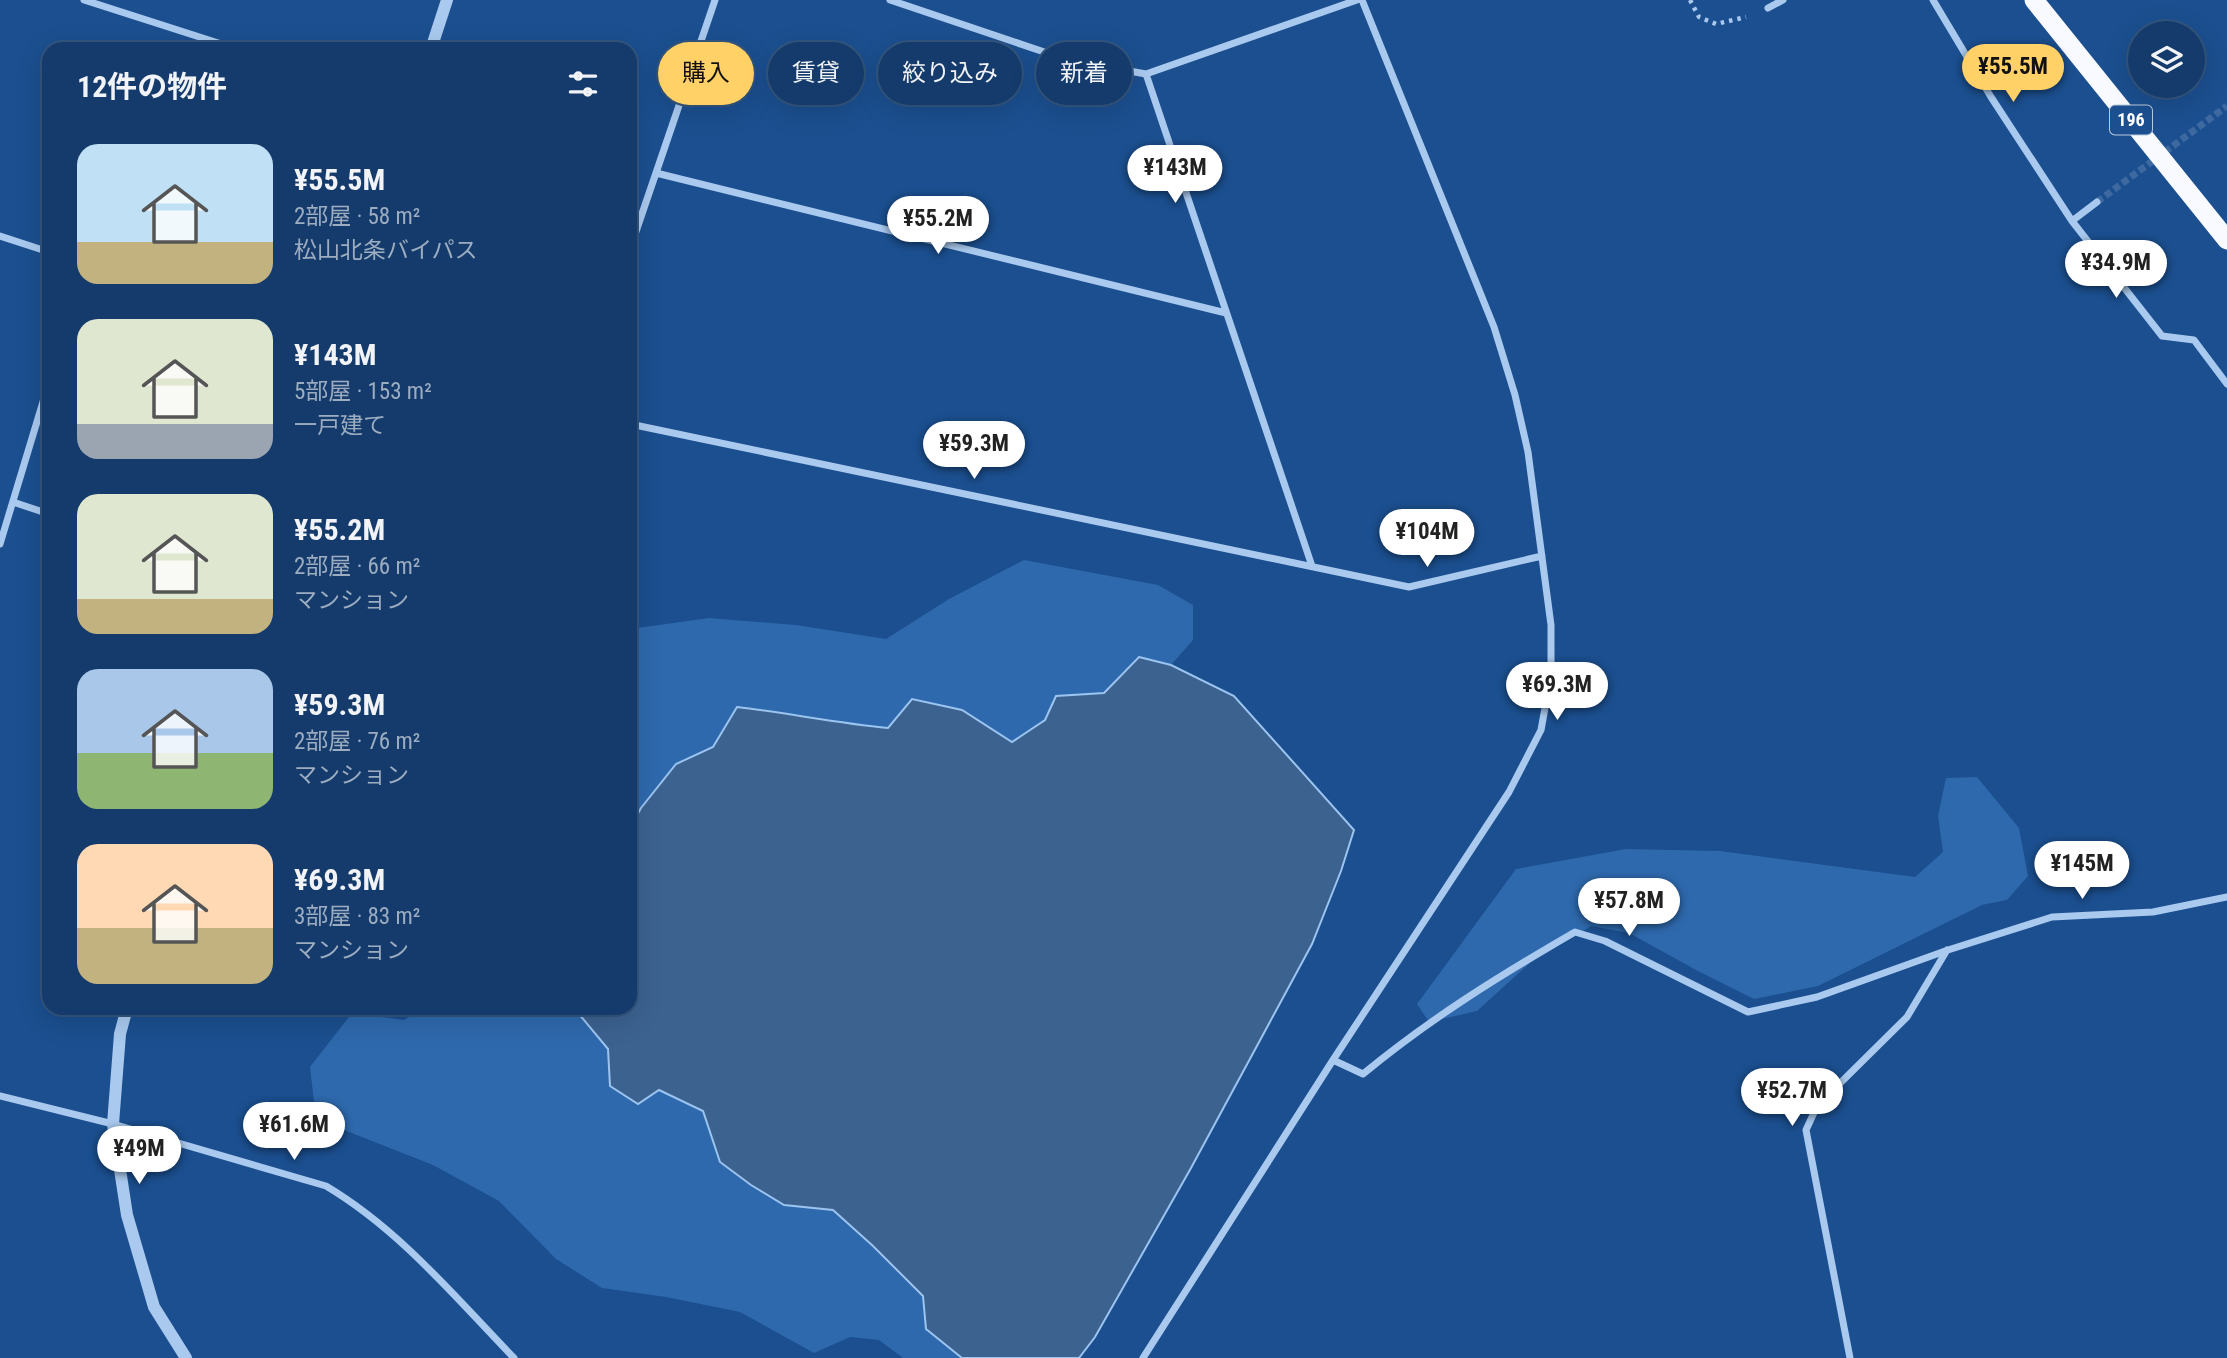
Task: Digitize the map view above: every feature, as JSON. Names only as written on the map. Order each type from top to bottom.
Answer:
[{"type":"highway","name":"196","points":[[2034,0],[2227,240]]},
{"type":"street","points":[[84,0],[215,42]]},
{"type":"street","points":[[433,42],[447,0]]},
{"type":"street","points":[[637,229],[715,0]]},
{"type":"street","points":[[890,0],[1068,60],[1146,74],[1357,0]]},
{"type":"street","points":[[1143,1358],[1509,792],[1541,730],[1550,675],[1551,625],[1528,452],[1515,395],[1494,327],[1362,0]]},
{"type":"street","points":[[1768,8],[1783,0]]},
{"type":"street","points":[[1933,0],[1991,97],[2072,221],[2162,336],[2194,340],[2227,384]]},
{"type":"street","points":[[1146,74],[1311,566]]},
{"type":"street","points":[[656,173],[1226,313]]},
{"type":"street","points":[[2072,221],[2096,202]]},
{"type":"street","points":[[0,236],[42,250]]},
{"type":"street","points":[[0,544],[42,405]]},
{"type":"street","points":[[637,425],[1409,587],[1542,556]]},
{"type":"street","points":[[13,502],[42,512]]},
{"type":"street","points":[[1334,1060],[1363,1074],[1409,1036],[1470,994],[1575,932],[1605,941],[1748,1013],[1817,997],[1948,950],[2052,917],[2152,912],[2227,897]]},
{"type":"street","points":[[1850,1358],[1806,1130],[1817,1106],[1907,1017],[1948,950]]},
{"type":"street","points":[[125,1015],[120,1034],[113,1124],[127,1214],[154,1307],[186,1358]]},
{"type":"street","points":[[0,1096],[113,1124],[326,1186],[357,1205],[395,1235],[514,1358]]},
{"type":"path","points":[[1690,0],[1699,17],[1716,24],[1736,21],[1768,8]]},
{"type":"shaded area","points":[[1024,560],[1158,585],[1193,605],[1193,640],[1171,665],[1139,657],[1104,693],[1056,696],[1045,720],[1012,742],[962,710],[888,728],[841,724],[800,715],[737,707],[713,747],[676,764],[637,815],[637,628],[709,618],[796,625],[886,639],[949,599]]},
{"type":"shaded area","points":[[1139,657],[1171,665],[1234,696],[1354,830],[1312,944],[1191,1168],[1095,1337],[1079,1358],[962,1358],[926,1329],[923,1296],[833,1210],[784,1205],[720,1162],[703,1111],[659,1090],[638,1104],[610,1086],[608,1049],[580,1015],[637,1015],[637,815],[676,764],[713,747],[737,707],[888,728],[912,699],[962,710],[1012,742],[1045,720],[1056,696],[1104,693]]},
{"type":"shaded area","points":[[1977,777],[2019,828],[2028,876],[2007,900],[1982,905],[1818,986],[1754,999],[1629,933],[1591,926],[1530,963],[1477,1011],[1429,1022],[1417,1004],[1516,869],[1626,849],[1720,851],[1915,877],[1943,852],[1938,816],[1946,778]]},
{"type":"shaded area","points":[[350,1015],[404,1020],[412,1015],[580,1015],[608,1049],[611,1086],[659,1090],[704,1111],[720,1162],[784,1205],[832,1210],[923,1296],[926,1329],[962,1358],[903,1358],[879,1340],[850,1337],[814,1353],[740,1312],[602,1288],[556,1259],[499,1201],[433,1165],[316,1119],[310,1067]]},
{"type":"tunnel","points":[[2097,202],[2227,106]]}]
